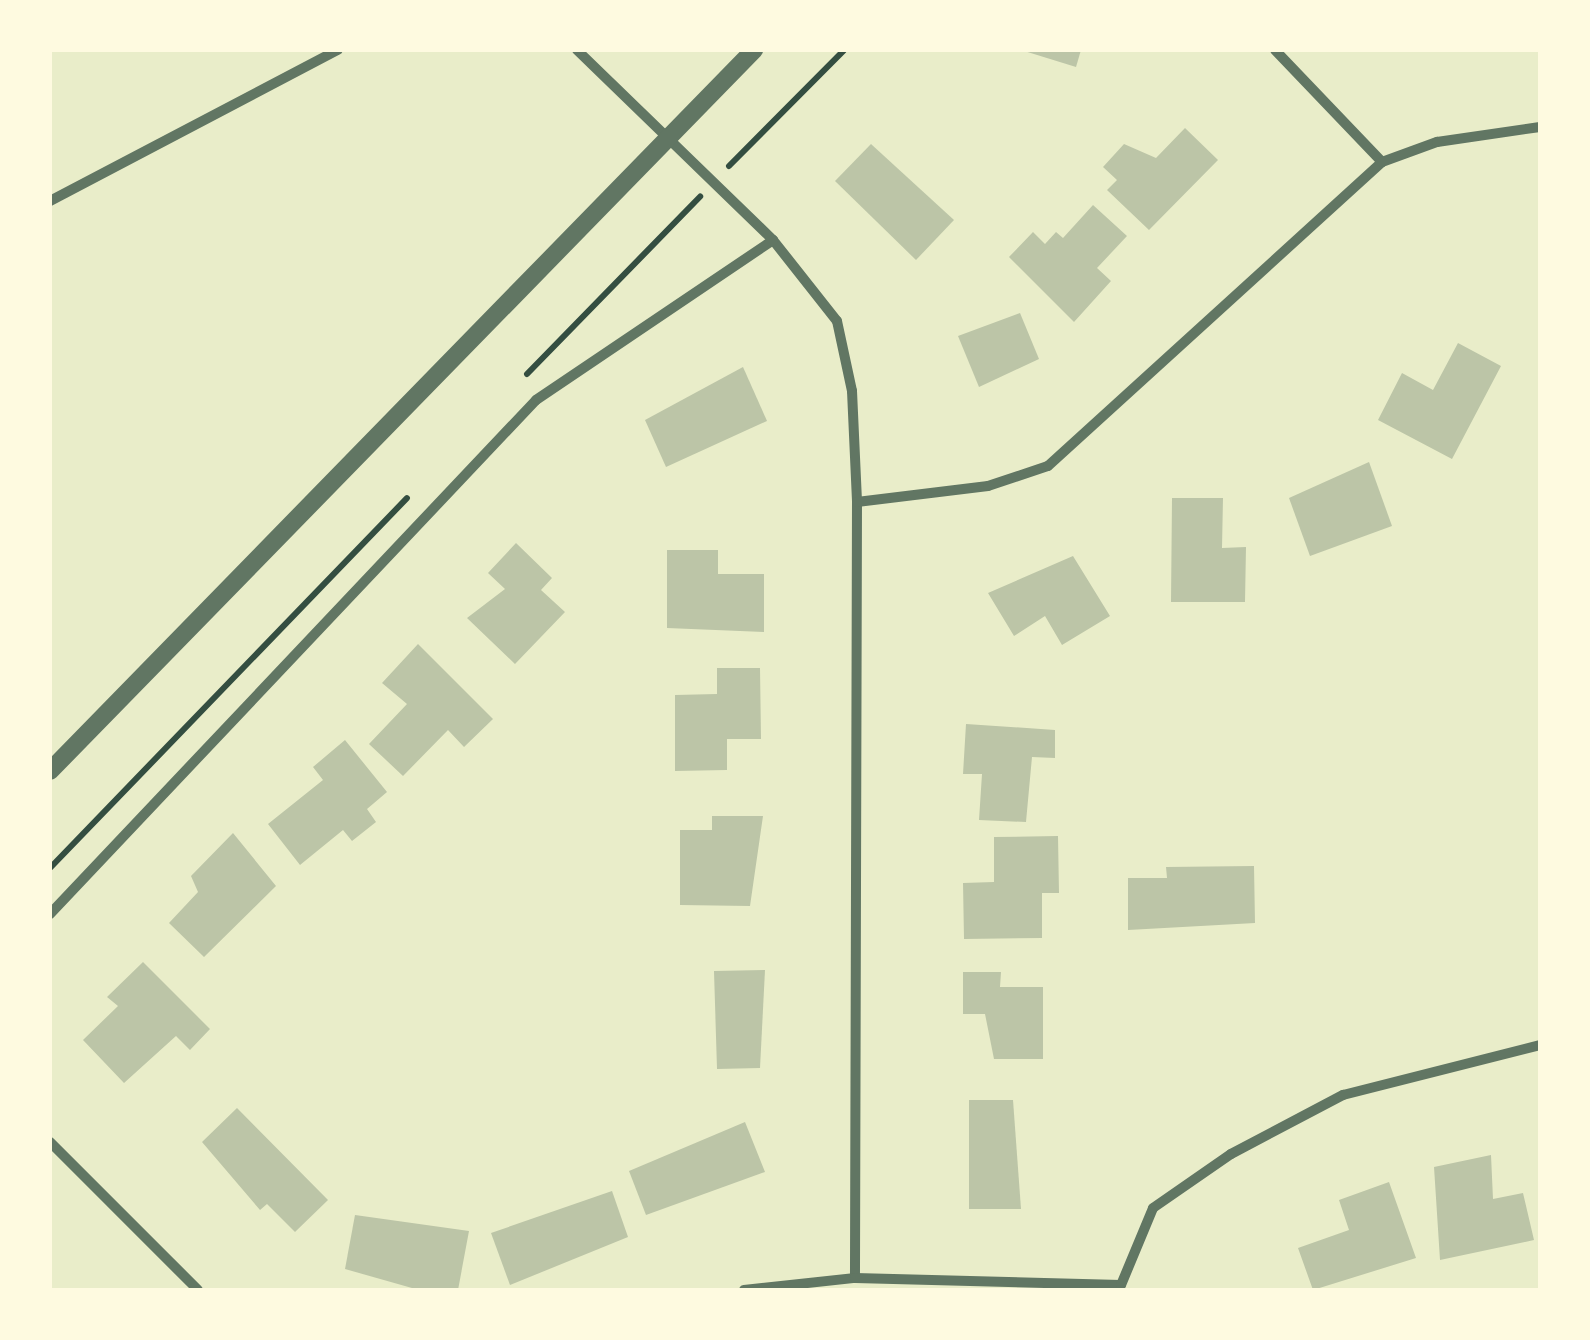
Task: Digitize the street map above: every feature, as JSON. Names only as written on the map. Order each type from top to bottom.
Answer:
[{"type":"street","points":[[50,201],[338,50]]},
{"type":"street","points":[[578,50],[773,240],[837,321],[852,390],[857,502],[855,1278]]},
{"type":"street","points":[[50,771],[754,50]]},
{"type":"street","points":[[1275,50],[1382,162]]},
{"type":"street","points":[[857,502],[988,486],[1048,466],[1382,162],[1437,142],[1540,127]]},
{"type":"street","points":[[50,914],[536,400],[773,240]]},
{"type":"street","points":[[744,1290],[855,1278],[1121,1285],[1153,1208],[1231,1154],[1344,1094],[1540,1045]]},
{"type":"street","points":[[50,1142],[198,1290]]},
{"type":"path","points":[[742,152],[844,50]]},
{"type":"building","points":[[1021,50],[1081,50],[1076,67]]},
{"type":"building","points":[[1185,128],[1218,160],[1149,230],[1107,190],[1117,180],[1103,167],[1124,144],[1156,158]]},
{"type":"building","points":[[871,144],[954,220],[916,260],[835,181]]},
{"type":"building","points":[[1093,205],[1127,236],[1097,268],[1111,281],[1074,322],[1009,257],[1033,232],[1045,244],[1056,232],[1063,238]]},
{"type":"building","points":[[1020,313],[1039,359],[979,387],[958,336]]},
{"type":"building","points":[[1458,343],[1501,366],[1452,459],[1378,420],[1402,373],[1433,390]]},
{"type":"building","points":[[743,367],[767,421],[666,467],[645,420]]},
{"type":"building","points":[[1369,462],[1392,526],[1310,556],[1289,498]]},
{"type":"building","points":[[1172,498],[1223,498],[1222,548],[1246,547],[1245,602],[1171,602]]},
{"type":"building","points":[[516,543],[552,578],[541,590],[565,612],[515,664],[467,618],[505,589],[488,573]]},
{"type":"building","points":[[667,550],[718,550],[718,574],[764,574],[764,632],[667,628]]},
{"type":"building","points":[[1073,556],[1110,616],[1062,645],[1045,616],[1014,636],[988,593]]},
{"type":"building","points":[[418,644],[493,719],[464,747],[448,730],[403,776],[369,744],[407,704],[382,683]]},
{"type":"building","points":[[717,668],[760,668],[761,739],[727,739],[727,770],[675,771],[675,695],[717,694]]},
{"type":"building","points":[[966,724],[1055,730],[1055,758],[1032,757],[1026,822],[979,820],[982,774],[963,774]]},
{"type":"building","points":[[345,740],[387,792],[367,809],[376,822],[352,841],[343,830],[300,865],[268,824],[323,780],[313,767]]},
{"type":"building","points":[[712,816],[763,816],[750,906],[680,905],[680,830],[712,830]]},
{"type":"building","points":[[233,833],[276,886],[204,957],[169,923],[198,892],[191,876]]},
{"type":"building","points":[[1058,836],[1059,893],[1042,893],[1042,938],[964,939],[963,883],[994,882],[994,837]]},
{"type":"building","points":[[1254,866],[1255,923],[1128,930],[1128,878],[1167,878],[1166,867]]},
{"type":"building","points":[[143,962],[210,1029],[190,1050],[176,1036],[124,1083],[83,1040],[118,1006],[107,997]]},
{"type":"building","points":[[765,970],[760,1068],[717,1069],[714,971]]},
{"type":"building","points":[[963,972],[1001,972],[1000,987],[1043,987],[1043,1059],[994,1059],[985,1014],[963,1014]]},
{"type":"building","points":[[969,1100],[1013,1100],[1021,1209],[969,1209]]},
{"type":"building","points":[[237,1108],[328,1200],[295,1232],[267,1204],[260,1210],[202,1142]]},
{"type":"building","points":[[745,1122],[765,1172],[646,1215],[629,1171]]},
{"type":"building","points":[[1491,1155],[1493,1199],[1523,1193],[1534,1240],[1440,1260],[1434,1167]]},
{"type":"building","points":[[1389,1182],[1416,1258],[1313,1290],[1298,1248],[1349,1230],[1339,1200]]},
{"type":"building","points":[[612,1191],[628,1237],[510,1285],[491,1233]]},
{"type":"building","points":[[355,1215],[469,1231],[458,1290],[419,1290],[345,1269]]}]
